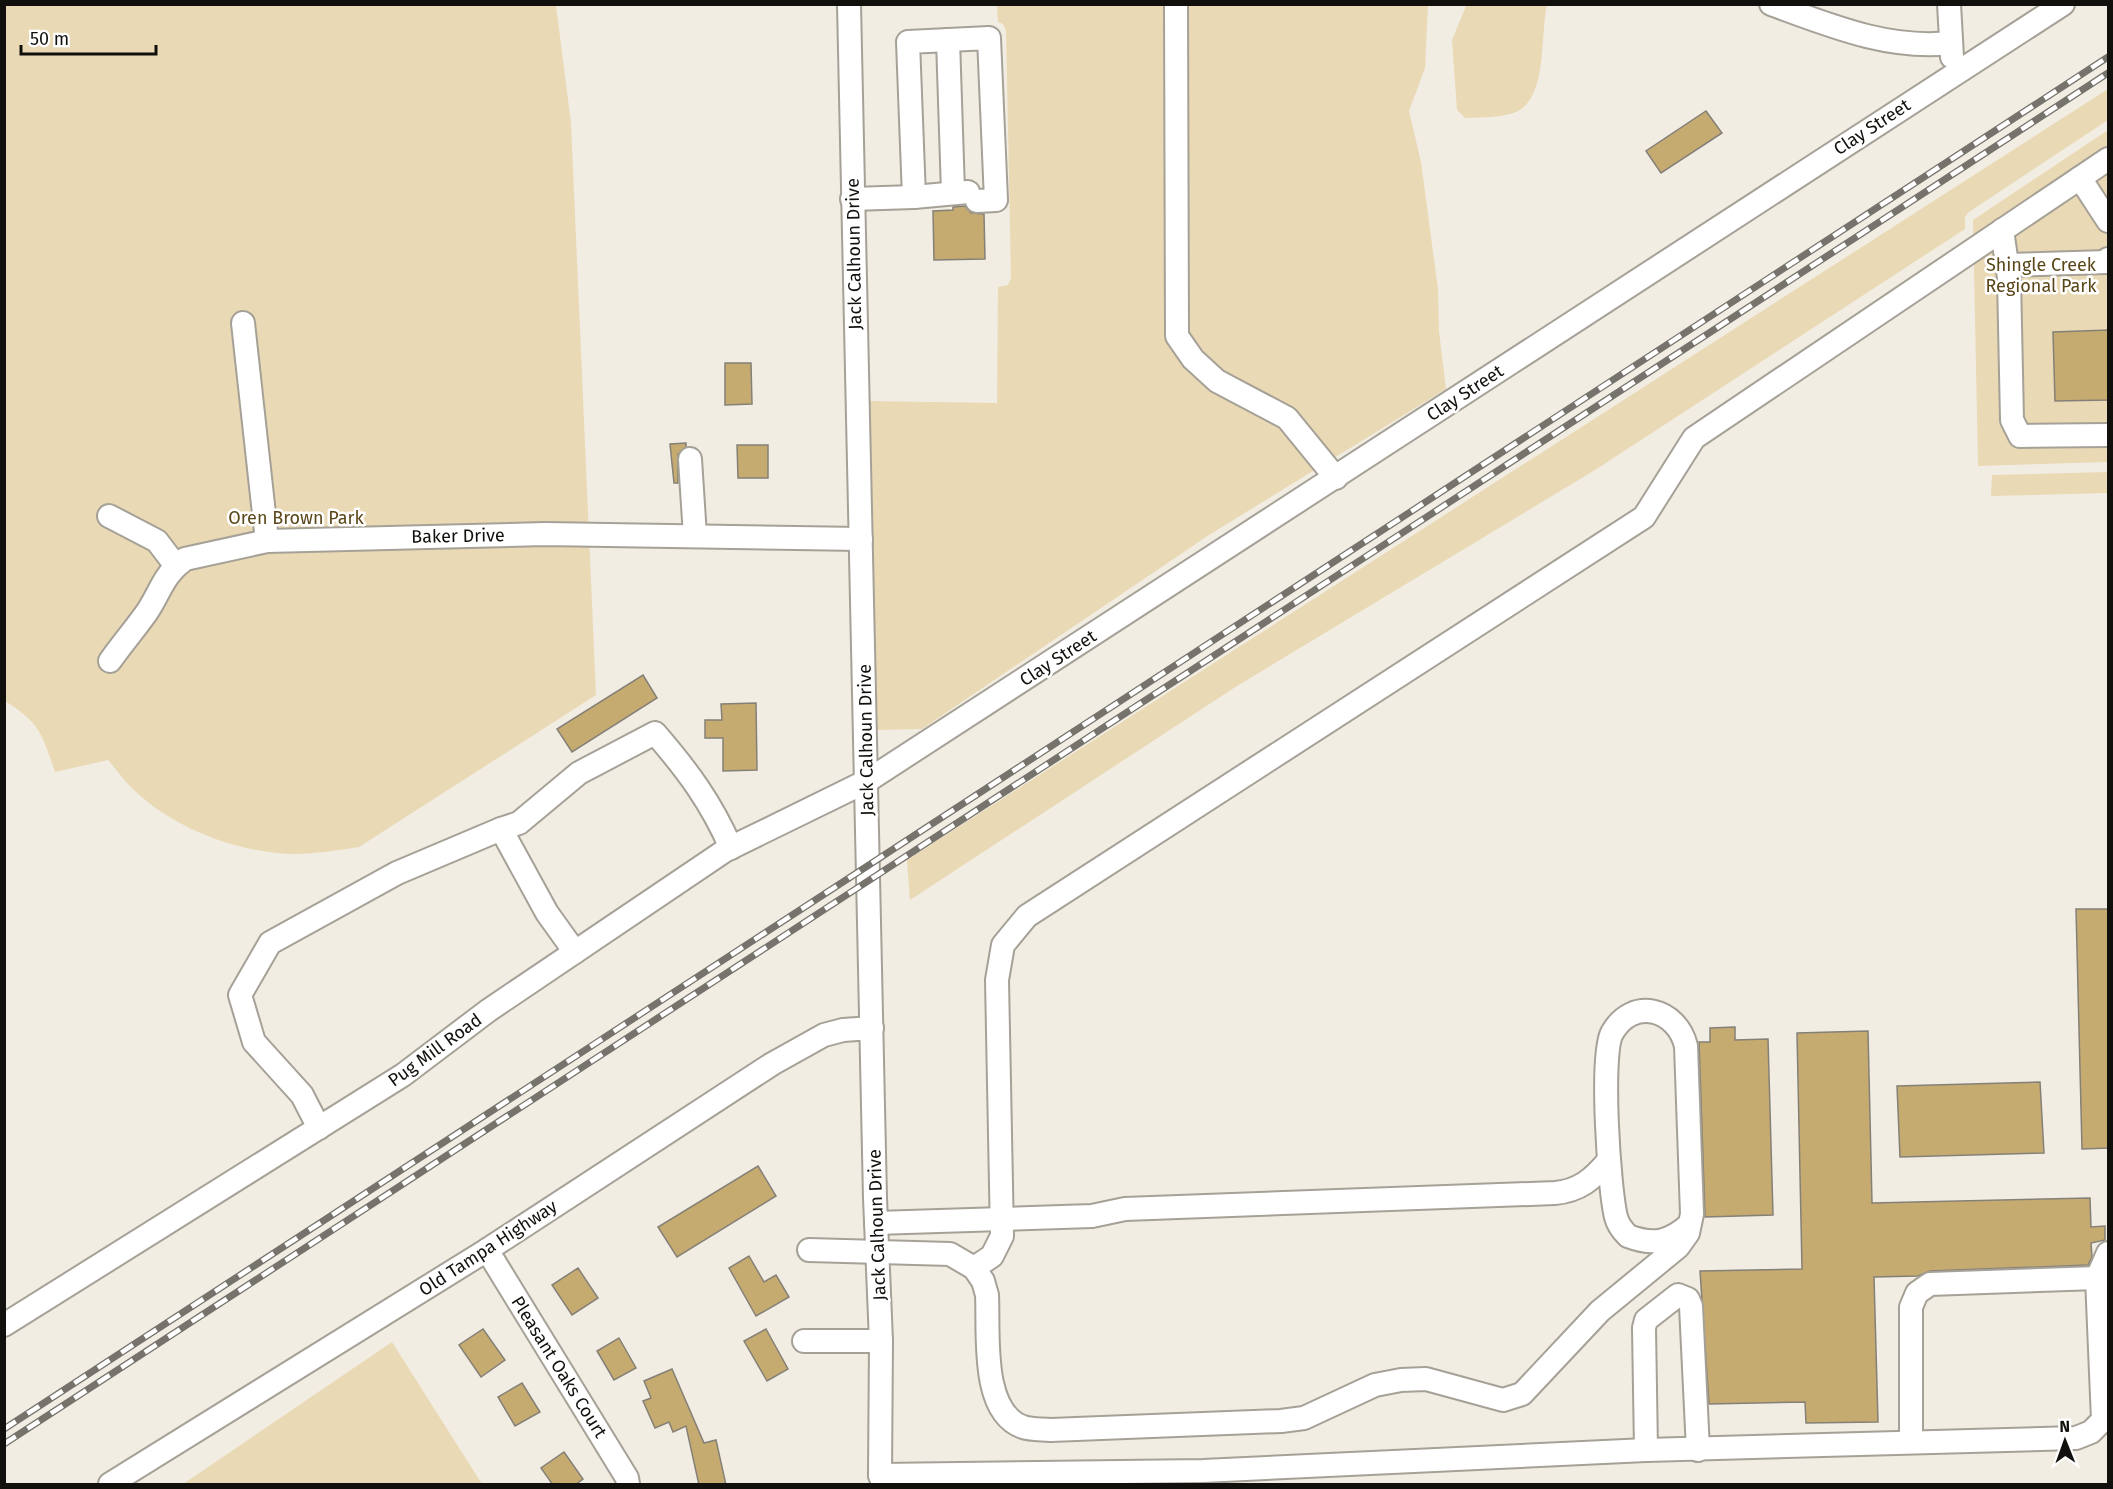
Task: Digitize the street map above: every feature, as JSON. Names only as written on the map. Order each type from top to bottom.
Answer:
[{"type":"street","name":"Jack Calhoun Drive","points":[[849,4],[876,1223],[881,1341],[880,1481]]},
{"type":"street","points":[[1176,4],[1177,336],[1193,359],[1217,381],[1287,418],[1336,477]]},
{"type":"street","points":[[1771,4],[1853,33],[1899,43],[1950,43]]},
{"type":"street","points":[[1949,4],[1954,74]]},
{"type":"street","name":"Clay Street","points":[[867,781],[2063,4]]},
{"type":"street","points":[[938,196],[908,42],[989,38],[996,200],[977,201]]},
{"type":"street","points":[[938,196],[948,40]]},
{"type":"street","points":[[974,1268],[992,1256],[1002,1236],[997,980],[1003,945],[1027,916],[1644,517],[1694,438],[2109,159]]},
{"type":"street","points":[[2080,178],[2109,221]]},
{"type":"street","points":[[852,199],[938,196],[981,192],[996,188]]},
{"type":"street","points":[[2002,230],[2007,265],[2012,420],[2020,436],[2109,435]]},
{"type":"street","points":[[2007,265],[2107,262],[2109,259]]},
{"type":"street","points":[[243,323],[267,541]]},
{"type":"street","points":[[690,459],[695,536]]},
{"type":"street","points":[[110,516],[158,541],[176,566],[169,572],[148,610],[110,661]]},
{"type":"street","name":"Baker Drive","points":[[176,566],[185,559],[267,541],[545,534],[861,539]]},
{"type":"street","points":[[319,1128],[303,1095],[254,1042],[240,995],[270,943],[397,873],[519,823],[579,774],[655,733],[694,779],[719,819],[731,848]]},
{"type":"street","name":"Pug Mill Road","points":[[4,1324],[403,1075],[489,1010],[731,848],[867,781]]},
{"type":"street","points":[[501,829],[547,913],[575,952]]},
{"type":"street","points":[[809,1251],[839,1249],[877,1253],[950,1254],[974,1268],[983,1281],[987,1294],[993,1394],[999,1409],[1024,1427],[1051,1430],[1281,1421],[1304,1418],[1375,1384],[1426,1378],[1503,1400],[1522,1394],[1600,1311],[1678,1247],[1688,1233],[1690,1224],[1692,1214],[1686,1046],[1683,1033],[1672,1021],[1657,1011],[1636,1011],[1623,1019],[1611,1035],[1608,1056],[1608,1161],[1617,1219],[1628,1236],[1655,1243],[1677,1235],[1690,1224]]},
{"type":"street","name":"Old Tampa Highway","points":[[110,1485],[487,1250],[772,1064],[824,1035],[843,1030],[872,1028]]},
{"type":"street","points":[[876,1223],[1092,1216],[1125,1209],[1555,1193],[1570,1191],[1583,1185],[1608,1161]]},
{"type":"street","name":"Pleasant Oaks Court","points":[[487,1250],[627,1478],[628,1485]]},
{"type":"street","points":[[880,1481],[1206,1478],[1646,1450],[2076,1438],[2091,1432],[2103,1420],[2097,1278],[2109,1253]]},
{"type":"street","points":[[1911,1442],[1911,1307],[1917,1293],[1930,1284],[2097,1278]]},
{"type":"street","points":[[1646,1450],[1644,1328],[1646,1320],[1678,1295],[1688,1299],[1691,1306],[1698,1450]]},
{"type":"street","points":[[804,1341],[881,1341]]},
{"type":"green space","name":"Oren Brown Park","points":[[4,5],[556,5],[571,123],[596,695],[359,847],[287,854],[239,846],[201,833],[183,825],[150,804],[131,787],[108,760],[55,772],[38,730],[26,716],[5,701]]},
{"type":"green space","points":[[997,5],[1428,5],[1425,68],[1409,111],[1421,162],[1438,289],[1439,331],[1446,389],[1209,535],[922,729],[876,730],[867,401],[997,403],[998,287],[1008,285],[1011,278],[1006,31],[1003,24],[998,22]]},
{"type":"green space","points":[[1547,5],[1538,79],[1526,105],[1516,112],[1504,115],[1465,118],[1457,110],[1452,40],[1466,6]]},
{"type":"green space","points":[[2108,89],[2108,120],[1969,212],[1965,217],[1965,229],[1595,470],[1237,686],[910,900],[907,860]]},
{"type":"green space","name":"Shingle Creek Regional Park","points":[[2108,130],[2108,462],[1978,466],[1973,220]]},
{"type":"green space","points":[[2108,472],[2108,493],[1991,496],[1992,475]]},
{"type":"green space","points":[[392,1342],[482,1484],[183,1484]]},
{"type":"building","points":[[1706,111],[1722,133],[1661,173],[1646,151]]},
{"type":"building","points":[[965,206],[971,213],[984,214],[985,259],[934,260],[933,211],[953,210],[953,207]]},
{"type":"building","points":[[2109,330],[2109,400],[2055,401],[2053,332]]},
{"type":"building","points":[[725,363],[751,363],[752,404],[725,405]]},
{"type":"building","points":[[686,443],[686,447],[678,454],[678,483],[674,483],[670,444]]},
{"type":"building","points":[[737,445],[768,445],[768,478],[738,478]]},
{"type":"building","points":[[643,675],[657,698],[572,752],[557,729]]},
{"type":"building","points":[[756,703],[757,770],[723,771],[723,738],[705,738],[705,720],[722,720],[721,704]]},
{"type":"building","points":[[2076,909],[2109,909],[2109,1148],[2082,1149]]},
{"type":"building","points":[[1735,1027],[1735,1040],[1768,1039],[1773,1215],[1705,1217],[1699,1042],[1710,1042],[1710,1028]]},
{"type":"building","points":[[1868,1031],[1872,1203],[2090,1198],[2091,1227],[2105,1226],[2105,1240],[2091,1243],[2092,1257],[2088,1265],[1930,1271],[1918,1276],[1874,1277],[1878,1422],[1806,1423],[1805,1402],[1709,1404],[1700,1271],[1802,1269],[1797,1033]]},
{"type":"building","points":[[2040,1082],[2044,1153],[1900,1157],[1897,1086]]},
{"type":"building","points":[[758,1166],[776,1196],[677,1257],[658,1227]]},
{"type":"building","points":[[749,1256],[764,1282],[776,1275],[789,1297],[756,1316],[729,1268]]},
{"type":"building","points":[[578,1268],[598,1298],[572,1315],[552,1285]]},
{"type":"building","points":[[483,1329],[505,1360],[481,1377],[459,1345]]},
{"type":"building","points":[[766,1329],[788,1369],[767,1381],[744,1341]]},
{"type":"building","points":[[619,1338],[636,1368],[614,1380],[597,1351]]},
{"type":"building","points":[[672,1369],[704,1443],[716,1440],[726,1485],[699,1485],[686,1426],[673,1432],[669,1422],[655,1428],[643,1401],[651,1398],[644,1381]]},
{"type":"building","points":[[522,1383],[540,1412],[515,1426],[498,1397]]},
{"type":"building","points":[[564,1452],[583,1479],[575,1485],[553,1485],[541,1468]]},
{"type":"railway","points":[[4,1429],[2108,57]]},
{"type":"railway","points":[[4,1444],[2108,73]]}]
